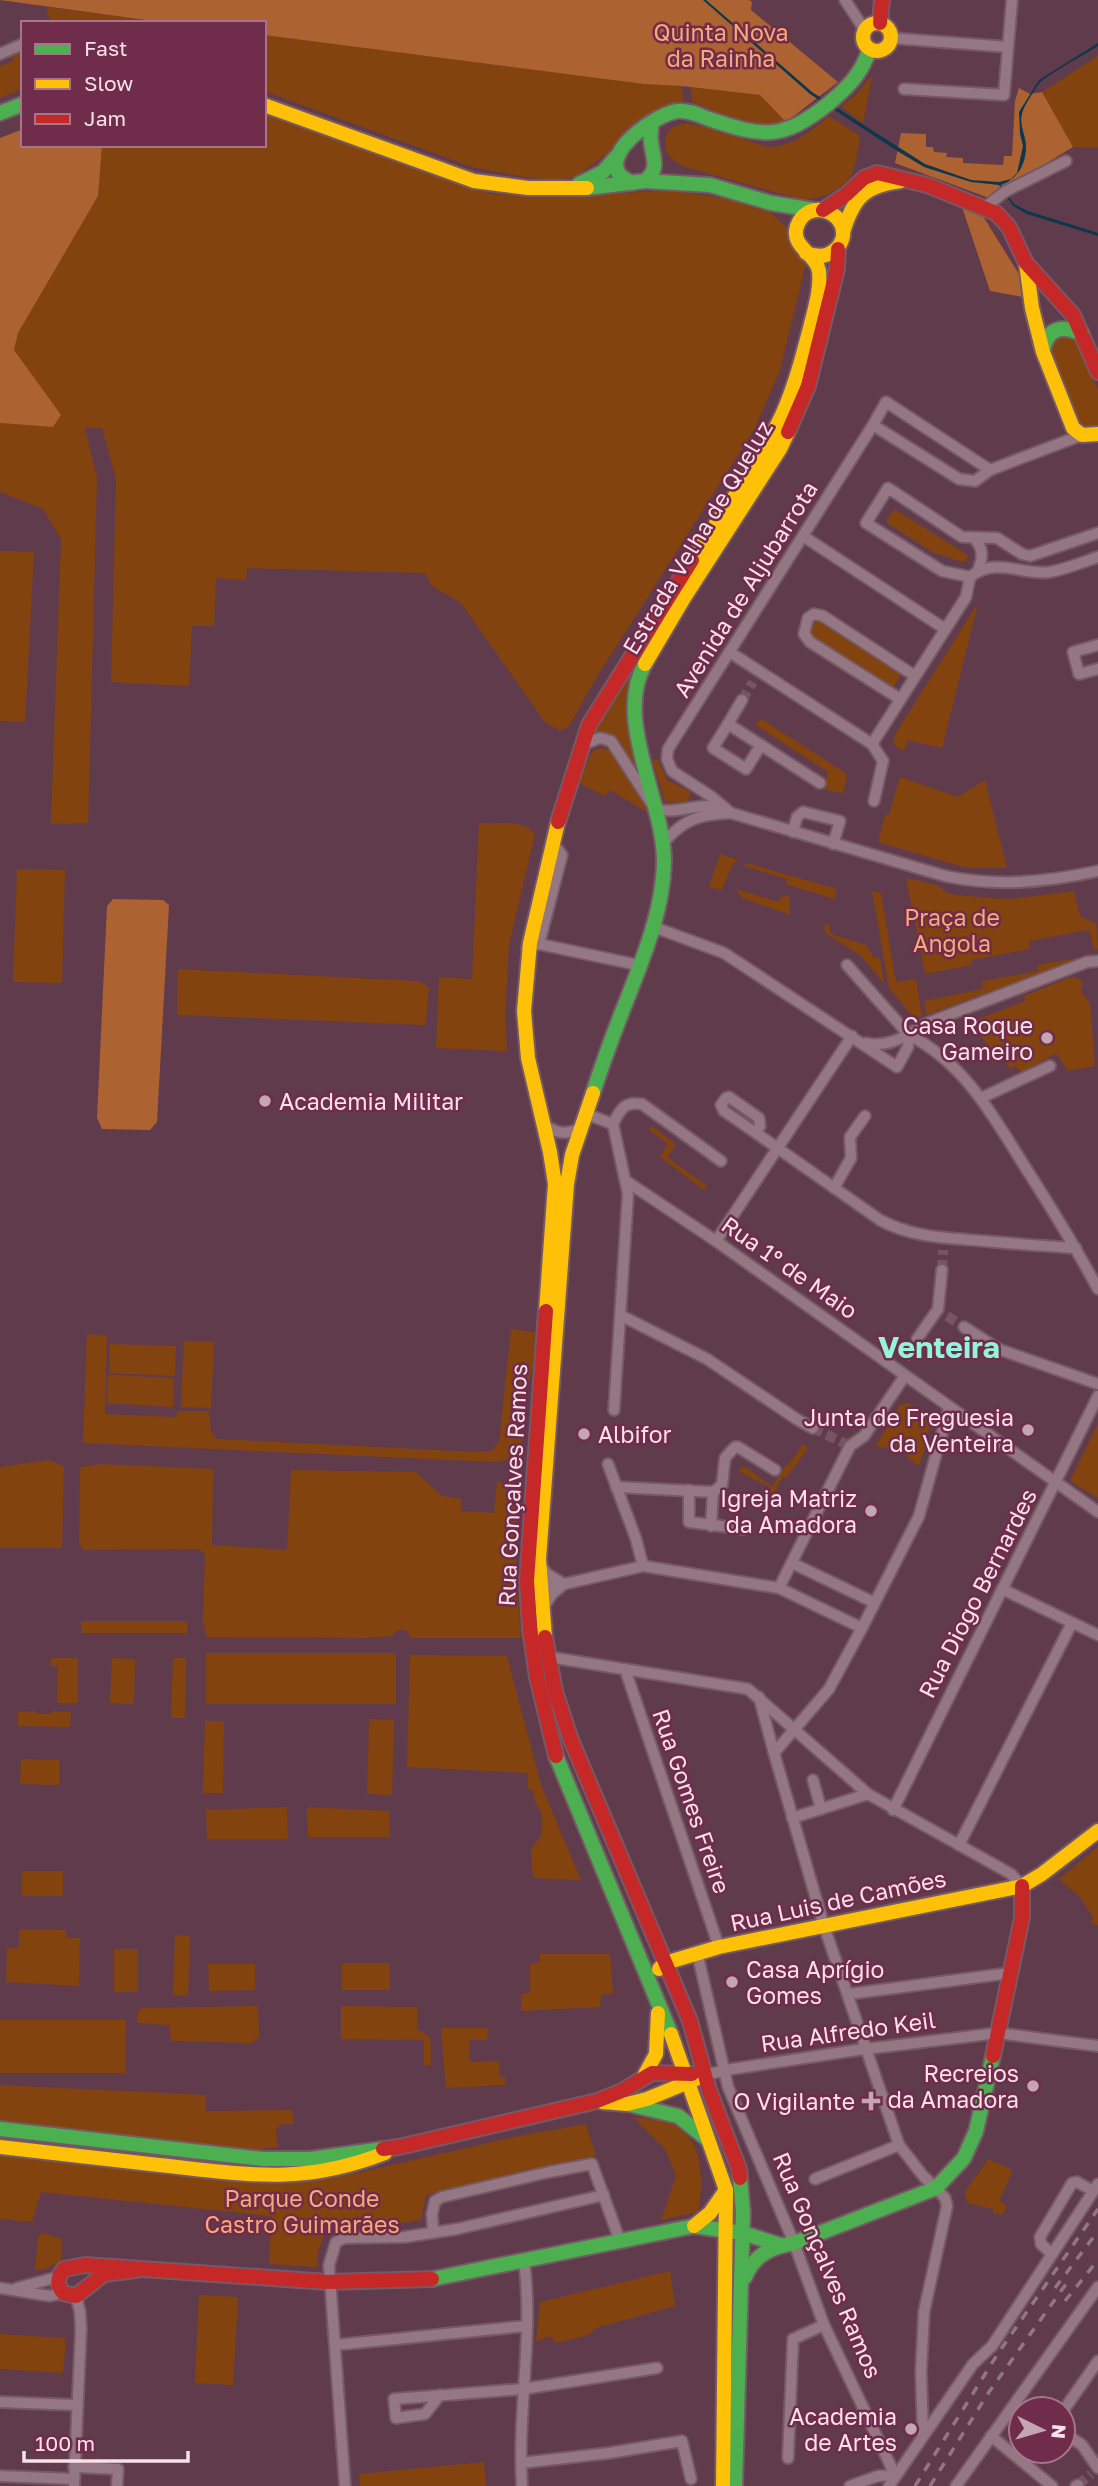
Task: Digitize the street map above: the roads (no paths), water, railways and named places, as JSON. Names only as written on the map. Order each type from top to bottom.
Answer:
[{"type":"main road","points":[[880,23],[882,0]]},
{"type":"main road","points":[[880,23],[890,30],[891,38],[884,50],[869,50],[863,43],[864,29],[869,24],[880,23]]},
{"type":"main road","points":[[574,186],[603,172],[619,153],[660,116],[678,110],[766,135],[788,131],[814,116],[856,79],[866,63],[869,50]]},
{"type":"main road","points":[[0,113],[21,105]]},
{"type":"main road","points":[[266,106],[474,181],[514,187],[598,188],[638,182],[691,183],[743,193],[771,203],[820,210],[837,217],[843,232]]},
{"type":"main road","points":[[652,123],[654,155],[652,175],[638,182],[620,176],[615,164],[619,153],[636,142],[654,155],[691,183]]},
{"type":"main road","points":[[795,233],[796,226],[804,215],[837,202],[857,183],[872,174],[891,174],[990,203],[1009,227],[1026,263],[1032,308],[1043,352],[1073,428],[1082,435],[1098,433]]},
{"type":"main road","points":[[771,203],[788,219],[800,248],[819,258],[826,257],[838,249],[857,197],[865,190],[888,182],[913,180]]},
{"type":"main road","name":"Estrada Velha de Queluz","points":[[638,965],[663,880],[663,843],[634,722],[637,683],[684,598],[780,449],[792,425],[808,386],[837,269],[838,249]]},
{"type":"main road","name":"Estrada Velha de Queluz","points":[[581,745],[589,725],[671,591],[769,441],[795,382],[819,283],[817,265],[806,253]]},
{"type":"main road","points":[[1026,263],[1073,315],[1098,372]]},
{"type":"main road","points":[[1043,352],[1045,341],[1056,328],[1070,328],[1082,334]]},
{"type":"main road","name":"Rua Gonçalves Ramos","points":[[581,745],[566,785],[552,842],[523,992],[528,1057],[552,1153],[555,1184],[533,1586],[534,1671],[553,1748],[650,1979],[726,2190],[723,2486]]},
{"type":"main road","name":"Rua Gonçalves Ramos","points":[[638,965],[584,1121],[567,1184],[539,1563],[533,1586],[542,1610],[555,1691],[571,1740],[690,2021],[704,2075],[738,2169],[743,2195],[743,2233],[738,2337],[736,2486]]},
{"type":"main road","points":[[741,2292],[749,2265],[757,2257],[936,2188],[964,2158],[971,2144],[998,2033],[1022,1918],[1022,1885],[1042,1874],[1098,1831]]},
{"type":"main road","name":"Rua Luis de Camões","points":[[665,1963],[719,1947],[1022,1885]]},
{"type":"main road","points":[[650,1979],[665,1963]]},
{"type":"main road","points":[[0,2129],[263,2159],[298,2159],[399,2147],[597,2101],[622,2091],[643,2077],[655,2063],[658,2050],[658,2005]]},
{"type":"main road","points":[[643,2077],[660,2072],[687,2078]]},
{"type":"main road","points":[[627,2104],[648,2099],[687,2078],[704,2075]]},
{"type":"main road","points":[[597,2101],[627,2104],[678,2116],[708,2140]]},
{"type":"main road","points":[[0,2147],[260,2176],[298,2176],[351,2168],[399,2147]]},
{"type":"main road","points":[[298,2159],[298,2176]]},
{"type":"main road","points":[[694,2226],[710,2213],[726,2190]]},
{"type":"main road","points":[[136,2270],[104,2274],[75,2292],[59,2289],[58,2277],[64,2269],[109,2266],[136,2270],[330,2280],[400,2282],[432,2279],[694,2226],[743,2233],[787,2244]]},
{"type":"main road","points":[[73,2267],[83,2271],[75,2292]]},
{"type":"street","points":[[845,0],[864,29]]},
{"type":"street","points":[[904,89],[1004,95],[1012,0]]},
{"type":"street","points":[[891,38],[1008,47]]},
{"type":"street","points":[[0,54],[21,45]]},
{"type":"street","points":[[990,203],[1006,191],[1066,161]]},
{"type":"street","name":"Avenida de Aljubarrota","points":[[700,789],[672,771],[668,763],[668,749],[887,402],[990,470]]},
{"type":"street","points":[[873,425],[959,479],[975,481],[990,470],[1082,435]]},
{"type":"street","points":[[1098,533],[1030,556],[997,538],[962,537],[888,488],[866,523],[942,571],[974,574],[1010,566],[1052,572],[1098,557]]},
{"type":"street","points":[[803,536],[945,629]]},
{"type":"street","points":[[872,744],[966,597],[983,558],[982,547],[974,538]]},
{"type":"street","points":[[1039,555],[1040,571]]},
{"type":"street","points":[[900,699],[810,642],[804,634],[808,618],[814,614],[823,616],[915,676]]},
{"type":"street","points":[[1098,645],[1073,652],[1079,674],[1098,669]]},
{"type":"street","points":[[731,653],[757,678],[872,744],[883,761],[874,800]]},
{"type":"street","points":[[742,700],[713,748],[746,769],[761,745]]},
{"type":"street","points":[[728,724],[820,783]]},
{"type":"street","points":[[581,745],[600,738],[611,741],[655,809],[674,812],[703,806],[728,810],[793,832],[945,876],[987,882],[1031,882],[1098,871]]},
{"type":"street","points":[[663,843],[700,811],[703,796],[700,789]]},
{"type":"street","points":[[700,789],[728,810]]},
{"type":"street","points":[[684,824],[703,815],[728,810]]},
{"type":"street","points":[[793,832],[797,817],[803,812],[840,821],[833,844]]},
{"type":"street","points":[[651,926],[724,953],[897,1067],[908,1047],[909,1035]]},
{"type":"street","points":[[533,946],[638,965]]},
{"type":"street","points":[[863,1043],[881,1045],[909,1035],[925,1024],[1087,962],[1098,961]]},
{"type":"street","points":[[847,965],[909,1035],[922,1041],[954,1066],[981,1098],[1076,1248],[1098,1289]]},
{"type":"street","points":[[716,1241],[852,1036]]},
{"type":"street","points":[[981,1098],[1050,1066]]},
{"type":"street","points":[[614,1410],[628,1194],[614,1124],[621,1108],[634,1102],[642,1104],[721,1161]]},
{"type":"street","points":[[834,1188],[851,1158],[850,1138],[865,1116]]},
{"type":"street","points":[[543,1124],[565,1134],[584,1121],[614,1124]]},
{"type":"street","points":[[756,1133],[895,1228],[945,1238],[1076,1248]]},
{"type":"street","name":"Rua 1º de Maio","points":[[626,1181],[716,1241],[1098,1512]]},
{"type":"street","points":[[943,1250],[945,1238]]},
{"type":"street","points":[[917,1339],[943,1312],[942,1270]]},
{"type":"street","points":[[622,1316],[707,1359],[813,1428]]},
{"type":"street","points":[[964,1327],[998,1349],[1098,1384]]},
{"type":"street","points":[[779,1588],[850,1447],[867,1432],[901,1373],[905,1359]]},
{"type":"street","name":"Rua Diogo Bernardes","points":[[893,1810],[1098,1396]]},
{"type":"street","points":[[774,1753],[829,1689],[875,1603],[919,1516],[949,1408]]},
{"type":"street","points":[[616,1487],[713,1492],[722,1485],[725,1458],[735,1447],[775,1470]]},
{"type":"street","points":[[608,1464],[636,1539],[643,1566]]},
{"type":"street","points":[[689,1490],[688,1521],[693,1524],[744,1529]]},
{"type":"street","points":[[711,1526],[713,1492]]},
{"type":"street","points":[[539,1563],[547,1574],[565,1584]]},
{"type":"street","points":[[792,1563],[875,1603]]},
{"type":"street","points":[[533,1586],[565,1584],[643,1566],[779,1588],[862,1628]]},
{"type":"street","points":[[542,1610],[552,1594],[565,1584]]},
{"type":"street","points":[[1002,1590],[1098,1635]]},
{"type":"street","points":[[959,1845],[1072,1623]]},
{"type":"street","points":[[549,1657],[748,1689],[868,1794],[1011,1874],[1022,1885]]},
{"type":"street","name":"Rua Gomes Freire","points":[[625,1669],[719,1947]]},
{"type":"street","points":[[759,1698],[824,1926],[899,2145],[945,2198],[947,2206],[924,2312],[921,2372],[923,2436]]},
{"type":"street","points":[[813,1780],[821,1809]]},
{"type":"street","points":[[792,1818],[868,1794]]},
{"type":"street","name":"Rua Gonçalves Ramos","points":[[697,1952],[723,2071],[787,2244],[895,2475]]},
{"type":"street","points":[[849,1994],[1010,1973]]},
{"type":"street","name":"Rua Alfredo Keil","points":[[704,2075],[866,2049],[998,2033],[1098,2046]]},
{"type":"street","points":[[816,2179],[899,2145]]},
{"type":"street","points":[[433,2231],[432,2214],[435,2201],[442,2197],[592,2164],[620,2241]]},
{"type":"street","points":[[890,2486],[973,2364],[992,2346],[1052,2255],[1096,2187],[1072,2183],[1040,2237],[1041,2244],[1052,2255]]},
{"type":"street","points":[[345,2486],[330,2280],[330,2257],[336,2242],[344,2238],[405,2237],[457,2229],[604,2195]]},
{"type":"street","points":[[522,2486],[526,2326],[524,2261]]},
{"type":"street","points":[[6,2288],[58,2277]]},
{"type":"street","points":[[6,2288],[50,2296],[75,2292],[81,2329],[74,2477]]},
{"type":"street","points":[[956,2486],[1097,2289]]},
{"type":"street","points":[[788,2458],[793,2339],[824,2325]]},
{"type":"street","points":[[335,2345],[526,2326]]},
{"type":"street","points":[[1074,2395],[1098,2361]]},
{"type":"street","points":[[440,2395],[523,2389],[657,2368]]},
{"type":"street","points":[[0,2402],[77,2405]]},
{"type":"street","points":[[991,2436],[1052,2486]]},
{"type":"street","points":[[521,2463],[682,2441],[691,2479]]},
{"type":"street","points":[[1077,2442],[1082,2445],[1096,2470]]},
{"type":"street","points":[[0,2476],[74,2477],[118,2469],[117,2486]]},
{"type":"street","points":[[850,2486],[878,2476],[895,2475]]},
{"type":"water","points":[[703,0],[812,92],[925,164],[971,180],[999,182],[1011,179],[1017,173],[1023,146],[1019,112],[1039,80],[1098,43],[1098,46],[1038,85],[1022,114],[1026,146],[1023,165],[1016,175],[1012,179],[1001,185],[1014,204],[1098,233],[1098,236],[1027,214],[1013,206],[999,185],[971,182],[924,167],[810,94]]},
{"type":"tunnel","points":[[742,700],[753,682]]},
{"type":"tunnel","points":[[942,1270],[943,1250]]},
{"type":"tunnel","points":[[947,1316],[964,1327]]},
{"type":"tunnel","points":[[905,1359],[917,1339]]},
{"type":"tunnel","points":[[813,1428],[850,1446]]},
{"type":"tunnel","points":[[1078,2485],[1091,2474]]},
{"type":"railway","points":[[915,2486],[997,2355],[1098,2209]]},
{"type":"railway","points":[[1055,2288],[1098,2231]]},
{"type":"railway","points":[[1065,2301],[1098,2260]]},
{"type":"railway","points":[[930,2486],[989,2392],[1066,2284]]},
{"type":"place","name":"Casa Roque Gameiro","points":[[1047,1038]]},
{"type":"place","name":"Academia Militar","points":[[265,1101]]},
{"type":"place","name":"Junta de Freguesia da Venteira","points":[[1028,1430]]},
{"type":"place","name":"Albifor","points":[[584,1434]]},
{"type":"place","name":"Igreja Matriz da Amadora","points":[[871,1511]]},
{"type":"place","name":"Casa Aprígio Gomes","points":[[732,1982]]},
{"type":"place","name":"Recreios da Amadora","points":[[1033,2086]]},
{"type":"place","name":"O Vigilante","points":[[871,2101]]},
{"type":"place","name":"Academia de Artes","points":[[911,2429]]},
{"type":"district","name":"Venteira","points":[[939,1347]]},
{"type":"park label","name":"Quinta Nova da Rainha","points":[[721,45]]},
{"type":"park label","name":"Praça de Angola","points":[[952,930]]},
{"type":"park label","name":"Parque Conde Castro Guimarães","points":[[302,2211]]}]
